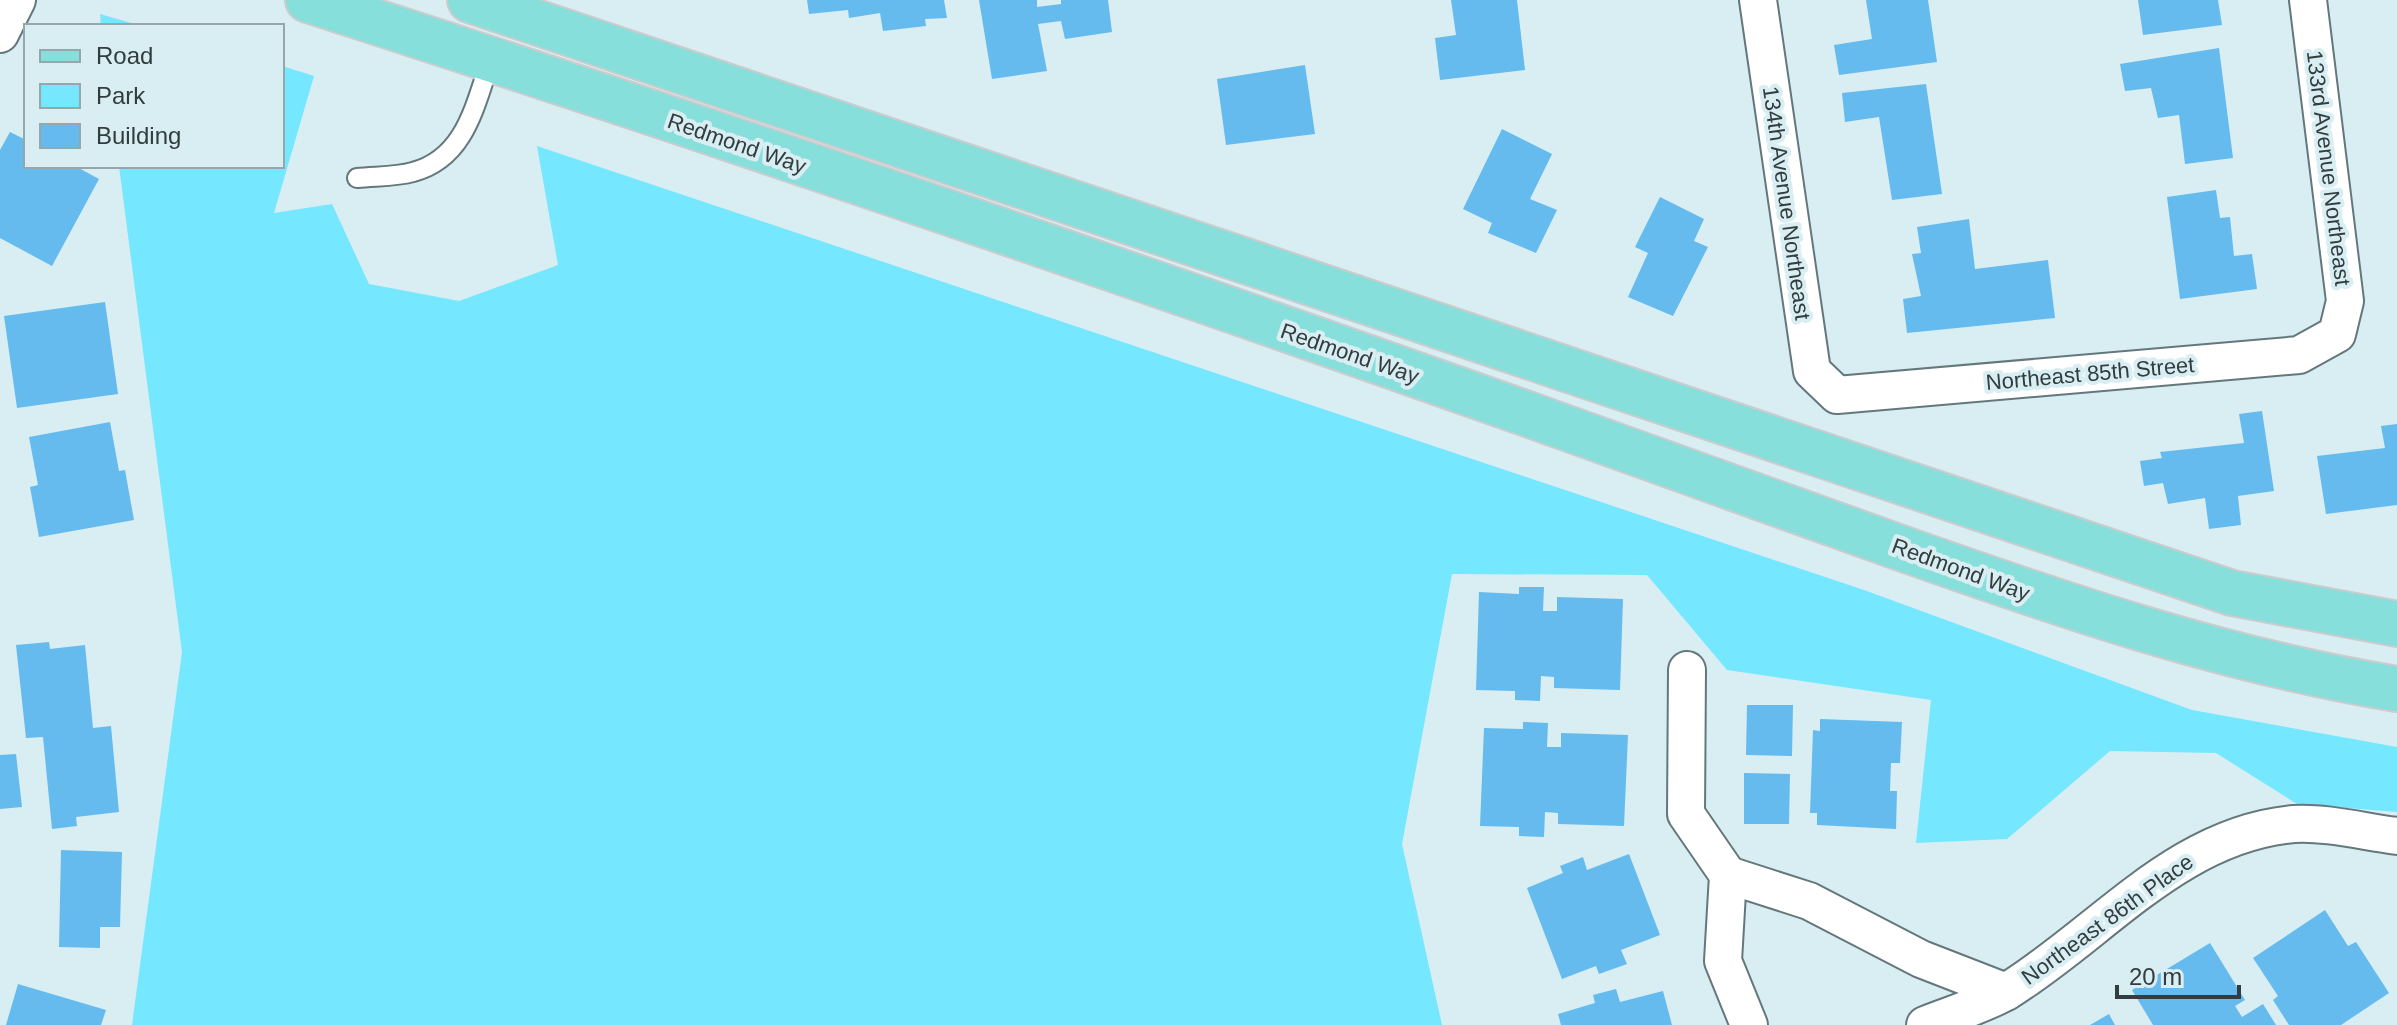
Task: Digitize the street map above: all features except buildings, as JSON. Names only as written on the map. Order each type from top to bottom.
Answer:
[{"type":"main road","name":"Redmond Way","points":[[308,0],[491,59],[1432,381],[2055,603],[2219,653],[2326,678],[2397,689]]},
{"type":"main road","points":[[486,3],[2232,593],[2397,624]]},
{"type":"street","points":[[0,34],[17,0]]},
{"type":"street","name":"134th Avenue Northeast","points":[[1758,0],[1812,371],[1837,395]]},
{"type":"street","name":"133rd Avenue Northeast","points":[[2308,0],[2345,301],[2337,334]]},
{"type":"street","name":"Northeast 85th Street","points":[[1837,395],[2299,355],[2337,334]]},
{"type":"street","points":[[1687,670],[1686,814],[1728,875],[1723,961],[1749,1025]]},
{"type":"street","name":"Northeast 86th Place","points":[[1925,1025],[2006,992],[2066,951],[2169,869],[2220,841],[2295,824],[2397,836]]},
{"type":"street","name":"Northeast 86th Place","points":[[1728,875],[1809,901],[1921,959],[2006,992]]},
{"type":"lane","points":[[357,178],[412,173],[437,163],[464,136],[491,59]]},
{"type":"green space","points":[[100,14],[135,24],[101,24]]},
{"type":"green space","points":[[284,67],[314,76],[274,213],[332,204],[369,284],[459,301],[558,265],[537,146],[1864,590],[2192,710],[2397,747],[2397,812],[2297,804],[2216,753],[2110,751],[2007,839],[1916,843],[1931,700],[1727,670],[1647,575],[1452,574],[1402,844],[1442,1025],[132,1025],[182,652],[119,168],[284,168]]}]
